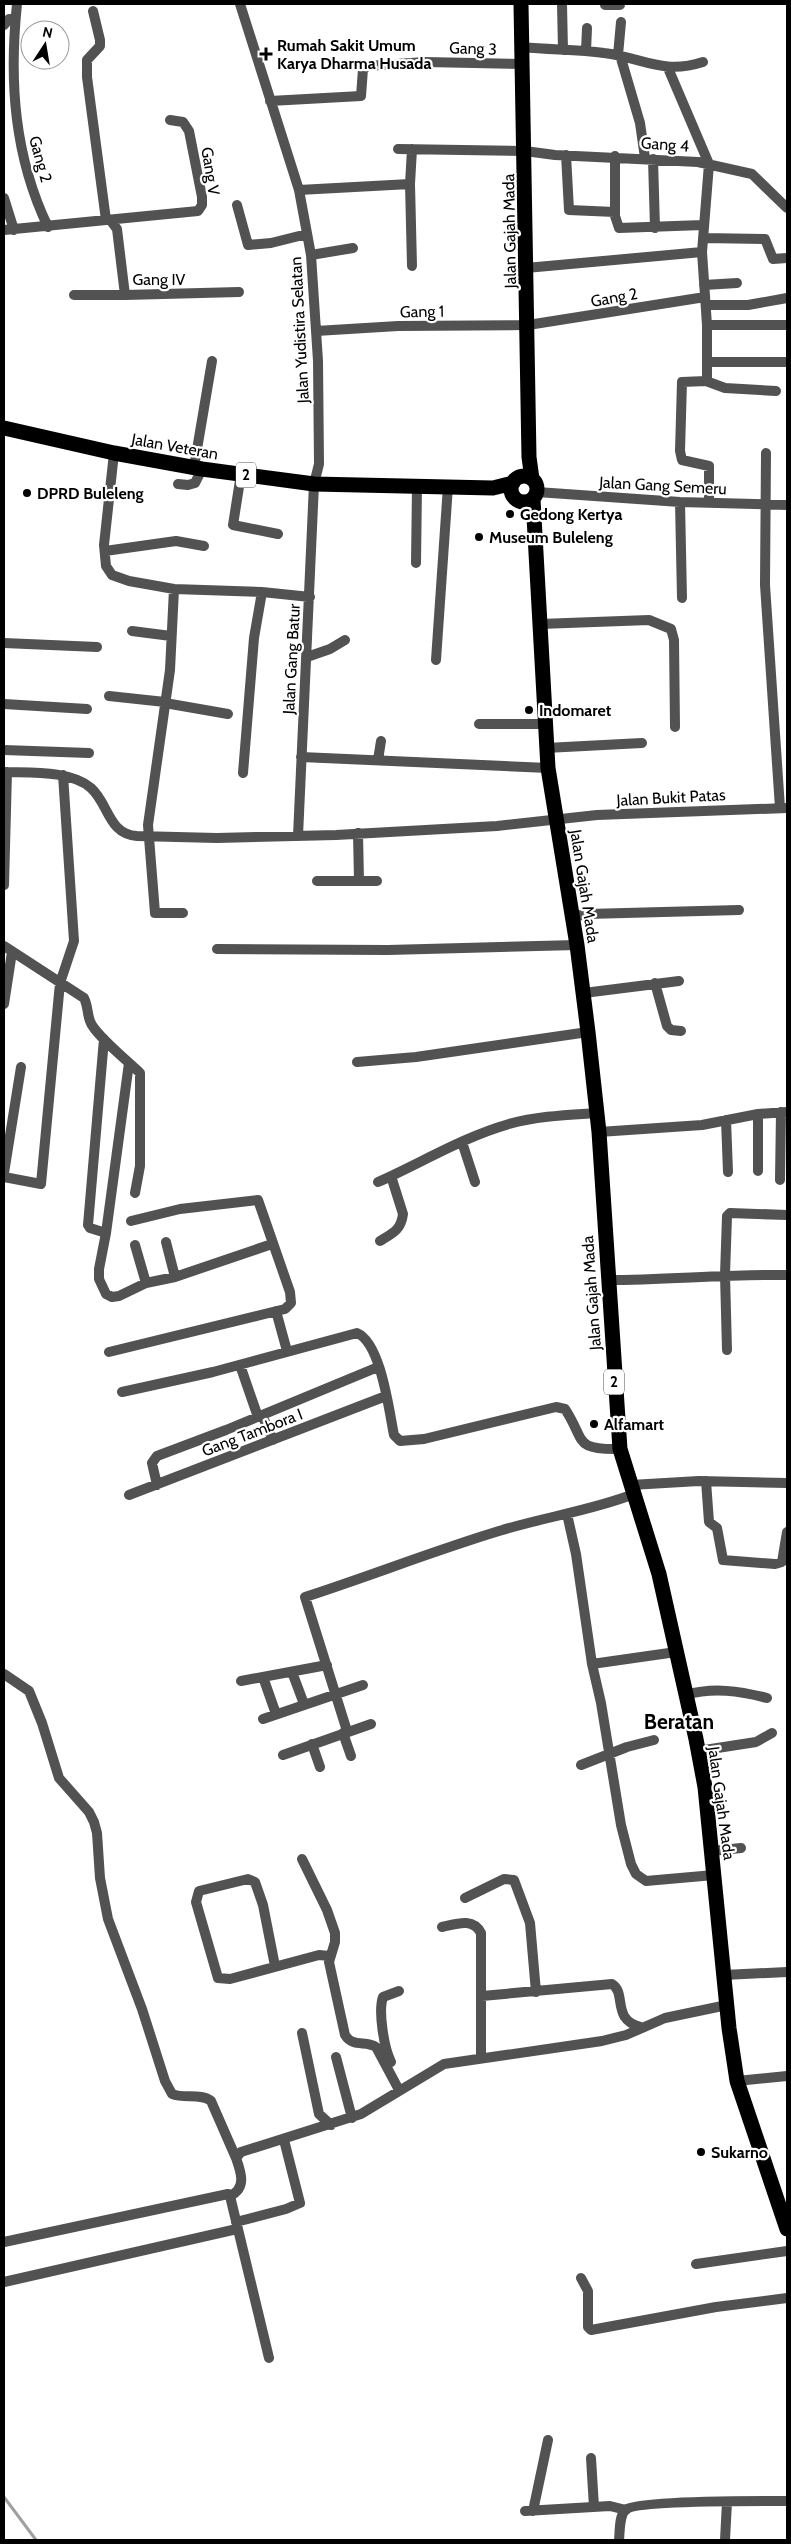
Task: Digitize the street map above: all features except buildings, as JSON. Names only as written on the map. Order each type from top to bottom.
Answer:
[{"type":"highway","name":"Jalan Gajah Mada","points":[[521,4],[529,458],[524,489],[533,518],[548,768],[584,992],[599,1132],[620,1449],[659,1574],[698,1751],[712,1851],[727,2005],[737,2081],[787,2229]]},
{"type":"highway","name":"Jalan Veteran","points":[[4,428],[114,453],[198,468],[314,484],[524,489]]},
{"type":"street","name":"Gang 2","points":[[16,4],[14,18],[13,97],[26,173],[48,227]]},
{"type":"street","name":"Jalan Yudistira Selatan","points":[[240,4],[299,190],[311,255],[320,442],[319,464],[314,484]]},
{"type":"street","points":[[562,4],[563,50]]},
{"type":"street","points":[[605,8],[620,5]]},
{"type":"street","points":[[4,198],[9,230],[108,220],[87,77],[87,60],[100,46],[93,11]]},
{"type":"street","points":[[4,25],[9,19],[14,18]]},
{"type":"street","points":[[621,22],[619,55],[649,159],[655,228]]},
{"type":"street","points":[[586,51],[587,28]]},
{"type":"street","points":[[522,48],[586,51],[619,55],[668,68],[684,67],[703,62]]},
{"type":"street","name":"Gang 3","points":[[270,102],[361,96],[363,69],[368,66],[432,62],[523,64]]},
{"type":"street","points":[[668,68],[708,164],[702,252],[707,325],[706,381]]},
{"type":"street","name":"Gang V","points":[[108,220],[192,212],[201,209],[202,197],[189,131],[183,122],[170,120]]},
{"type":"street","points":[[398,149],[525,151]]},
{"type":"street","points":[[412,149],[410,184],[412,266]]},
{"type":"street","name":"Gang 4","points":[[525,151],[566,156],[615,156],[708,164],[752,174],[787,208]]},
{"type":"street","points":[[566,156],[569,210],[615,212]]},
{"type":"street","points":[[615,156],[615,212],[619,228],[704,225]]},
{"type":"street","points":[[299,190],[410,184]]},
{"type":"street","points":[[237,205],[245,242],[248,245],[271,243],[307,234]]},
{"type":"street","name":"Gang IV","points":[[108,220],[117,229],[125,295],[239,292]]},
{"type":"street","points":[[703,238],[765,239],[773,258],[787,258]]},
{"type":"street","points":[[311,255],[353,248]]},
{"type":"street","points":[[526,268],[702,252]]},
{"type":"street","points":[[704,285],[736,283]]},
{"type":"street","points":[[74,295],[125,295]]},
{"type":"street","name":"Gang 2","points":[[528,325],[706,301],[748,305],[787,298]]},
{"type":"street","name":"Gang 1","points":[[316,331],[398,326],[528,325]]},
{"type":"street","points":[[707,325],[787,325]]},
{"type":"street","points":[[178,484],[188,485],[195,482],[212,361]]},
{"type":"street","points":[[707,362],[787,362]]},
{"type":"street","points":[[708,502],[709,466],[682,460],[680,451],[682,382],[706,381],[725,388],[776,391]]},
{"type":"street","points":[[114,453],[105,551],[106,566],[117,578],[174,589],[262,592],[310,597]]},
{"type":"street","points":[[766,453],[765,585],[784,808]]},
{"type":"street","points":[[241,474],[233,525],[278,534]]},
{"type":"street","name":"Jalan Gang Batur","points":[[298,836],[314,484]]},
{"type":"street","points":[[416,563],[417,486]]},
{"type":"street","points":[[436,660],[448,486]]},
{"type":"street","name":"Jalan Gang Semeru","points":[[524,489],[680,502],[787,505]]},
{"type":"street","points":[[680,502],[682,598]]},
{"type":"street","points":[[105,551],[176,541],[204,546]]},
{"type":"street","points":[[174,589],[165,703],[148,836],[155,913],[183,913]]},
{"type":"street","points":[[243,773],[254,638],[262,592]]},
{"type":"street","points":[[540,624],[649,620],[671,628],[674,640],[675,727]]},
{"type":"street","points":[[132,631],[171,636]]},
{"type":"street","points":[[307,657],[330,649],[346,640]]},
{"type":"street","points":[[4,643],[97,648]]},
{"type":"street","points":[[109,696],[228,714]]},
{"type":"street","points":[[4,704],[87,709]]},
{"type":"street","points":[[479,724],[545,724]]},
{"type":"street","points":[[378,760],[381,742]]},
{"type":"street","points":[[546,748],[642,743]]},
{"type":"street","points":[[4,750],[89,753]]},
{"type":"street","points":[[301,757],[548,768]]},
{"type":"street","points":[[4,886],[5,772],[63,775],[90,786],[117,828],[126,834],[148,836],[217,838],[358,834],[488,827],[556,820]]},
{"type":"street","points":[[4,1177],[42,1184],[60,983],[74,941],[63,775]]},
{"type":"street","name":"Jalan Bukit Patas","points":[[556,820],[651,812],[784,808]]},
{"type":"street","points":[[358,834],[359,881]]},
{"type":"street","points":[[317,881],[377,881]]},
{"type":"street","points":[[572,917],[586,914],[739,910]]},
{"type":"street","points":[[216,949],[388,950],[577,945]]},
{"type":"street","points":[[4,1004],[8,949],[84,998],[89,1007],[90,1022],[104,1039],[140,1073],[140,1166],[135,1193]]},
{"type":"street","points":[[584,992],[679,980]]},
{"type":"street","points":[[655,983],[667,1026],[671,1030],[681,1031]]},
{"type":"street","points":[[357,1062],[416,1057],[588,1032]]},
{"type":"street","points":[[104,1039],[88,1225],[90,1228],[106,1233]]},
{"type":"street","points":[[129,1063],[106,1233],[99,1269],[99,1279],[106,1294],[112,1297],[119,1296],[146,1283],[175,1277],[272,1244]]},
{"type":"street","points":[[4,1173],[22,1067]]},
{"type":"street","points":[[599,1132],[702,1125],[758,1114],[784,1112],[780,1180]]},
{"type":"street","points":[[378,1182],[485,1132],[526,1120],[560,1115],[597,1113]]},
{"type":"street","points":[[758,1114],[758,1171]]},
{"type":"street","points":[[726,1120],[728,1172]]},
{"type":"street","points":[[462,1142],[474,1182]]},
{"type":"street","points":[[380,1241],[398,1231],[402,1220],[403,1214],[391,1176]]},
{"type":"street","points":[[109,1352],[276,1311],[289,1306],[292,1298],[258,1200],[180,1209],[131,1221]]},
{"type":"street","points":[[727,1350],[725,1275],[726,1224],[729,1214],[787,1215]]},
{"type":"street","points":[[166,1242],[175,1277]]},
{"type":"street","points":[[135,1245],[146,1283]]},
{"type":"street","points":[[608,1280],[667,1280],[725,1275],[787,1275]]},
{"type":"street","points":[[276,1311],[287,1351]]},
{"type":"street","points":[[122,1392],[240,1365],[357,1333],[368,1344],[378,1367],[394,1435],[402,1442],[556,1407],[567,1411],[579,1438],[585,1445],[594,1449],[620,1449]]},
{"type":"street","points":[[240,1365],[260,1416],[273,1440]]},
{"type":"street","points":[[157,1485],[152,1464],[157,1456],[378,1367]]},
{"type":"street","name":"Gang Tambora I","points":[[129,1495],[386,1396]]},
{"type":"street","points":[[706,1481],[709,1522],[717,1528],[721,1559],[730,1562],[784,1563],[787,1532]]},
{"type":"street","points":[[351,1756],[336,1694],[305,1597],[377,1574],[404,1562],[453,1545],[529,1522],[607,1504],[632,1490],[706,1481],[787,1483]]},
{"type":"street","points":[[567,1514],[580,1580],[592,1664],[601,1703],[608,1755],[631,1864],[636,1874],[650,1881],[714,1875]]},
{"type":"street","points":[[592,1664],[676,1652]]},
{"type":"street","points":[[241,1681],[327,1665]]},
{"type":"street","points":[[292,1672],[304,1704]]},
{"type":"street","points":[[4,1674],[29,1691],[42,1723],[59,1778],[89,1812],[94,1822],[98,1840],[100,1878],[108,1919],[142,2009],[164,2081],[172,2094],[186,2097],[203,2097],[211,2101],[241,2173],[242,2185],[240,2190],[230,2196]]},
{"type":"street","points":[[263,1677],[276,1714]]},
{"type":"street","points":[[263,1719],[363,1685]]},
{"type":"street","points":[[686,1695],[712,1690],[743,1692],[767,1698]]},
{"type":"street","points":[[283,1754],[371,1724]]},
{"type":"street","points":[[698,1751],[756,1742],[772,1734]]},
{"type":"street","points":[[581,1765],[654,1740]]},
{"type":"street","points":[[312,1744],[320,1767]]},
{"type":"street","points":[[712,1851],[741,1848]]},
{"type":"street","points":[[302,1859],[327,1910],[335,1933],[336,1942],[329,1956],[333,1991],[346,2038],[354,2043],[370,2044],[376,2048],[403,2088]]},
{"type":"street","points":[[275,1966],[263,1905],[255,1882],[248,1879],[199,1891],[196,1902],[218,1978],[230,1978],[319,1955],[329,1956]]},
{"type":"street","points":[[465,1898],[504,1879],[514,1880],[530,1923],[536,1992]]},
{"type":"street","points":[[442,1927],[466,1923],[479,1928],[482,1942],[481,2058]]},
{"type":"street","points":[[724,1975],[787,1972]]},
{"type":"street","points":[[482,1996],[612,1984],[616,1988],[624,2017],[634,2025],[641,2027]]},
{"type":"street","points":[[399,1991],[383,1997],[381,2006],[384,2042],[403,2088]]},
{"type":"street","points":[[236,2158],[247,2150],[352,2118],[375,2107],[444,2064],[602,2041],[679,2014],[727,2005]]},
{"type":"street","points":[[302,2033],[319,2114],[331,2125]]},
{"type":"street","points":[[336,2057],[352,2118]]},
{"type":"street","points":[[737,2081],[787,2076]]},
{"type":"street","points":[[4,2282],[237,2225],[300,2203],[284,2140]]},
{"type":"street","points":[[4,2242],[221,2194],[228,2194],[230,2196]]},
{"type":"street","points":[[230,2196],[268,2358]]},
{"type":"street","points":[[696,2264],[787,2251]]},
{"type":"street","points":[[581,2278],[588,2291],[588,2327],[591,2330],[716,2307],[787,2298]]},
{"type":"street","points":[[548,2440],[529,2511],[615,2506],[626,2510],[650,2505],[787,2501]]},
{"type":"street","points":[[591,2458],[594,2507]]},
{"type":"street","points":[[725,2540],[728,2502]]},
{"type":"street","points":[[619,2540],[621,2518],[626,2510]]},
{"type":"waterway","points":[[4,2497],[36,2540]]},
{"type":"place","name":"Rumah Sakit Umum Karya Dharma Husada","points":[[266,54]]},
{"type":"place","name":"DPRD Buleleng","points":[[27,493]]},
{"type":"place","name":"Gedong Kertya","points":[[510,514]]},
{"type":"place","name":"Museum Buleleng","points":[[479,537]]},
{"type":"place","name":"Indomaret","points":[[529,710]]},
{"type":"place","name":"Alfamart","points":[[594,1424]]},
{"type":"place","name":"Sukarno","points":[[701,2152]]},
{"type":"district","name":"Beratan","points":[[679,1722]]}]
